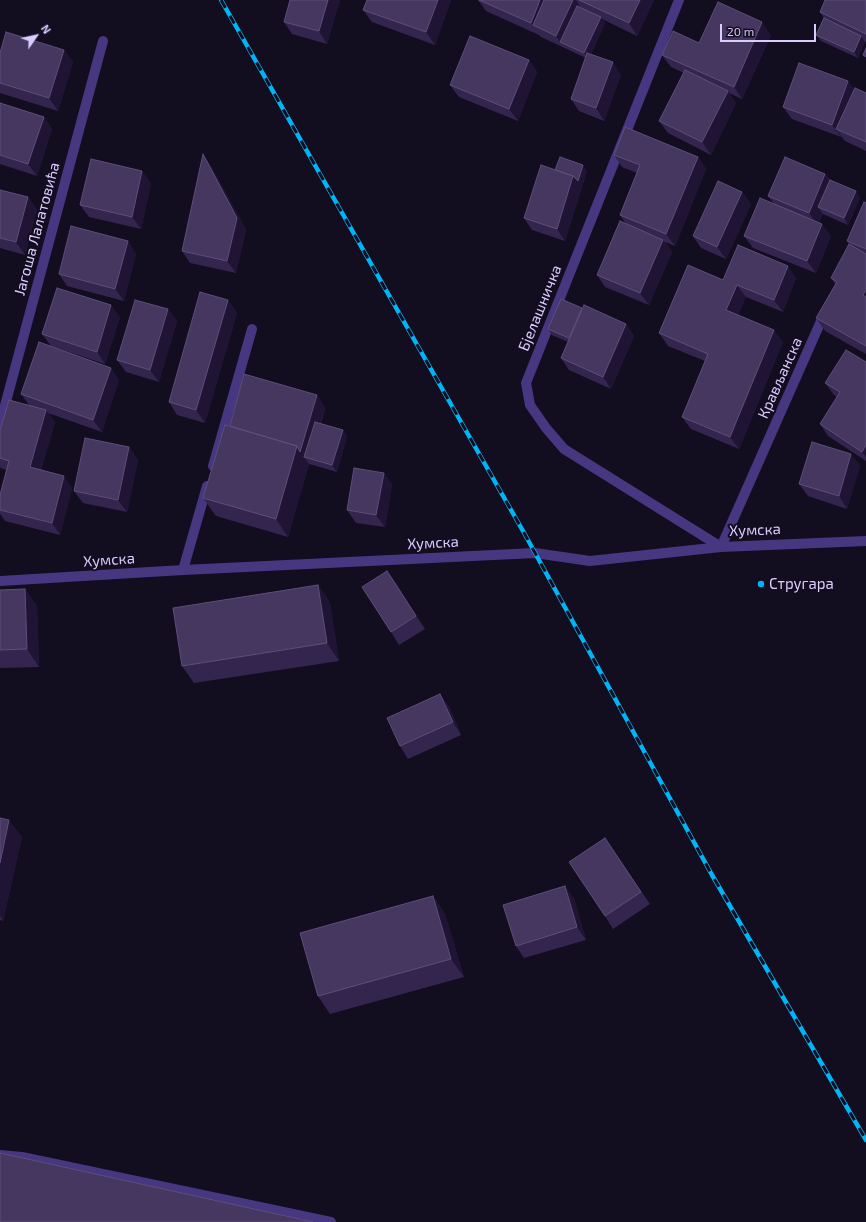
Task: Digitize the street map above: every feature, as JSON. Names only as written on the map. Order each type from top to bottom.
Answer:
[{"type":"street","name":"Бјелашничка","points":[[679,0],[526,383],[530,405],[546,428],[564,449],[721,547]]},
{"type":"street","name":"Јагоша Лалатовића","points":[[0,424],[103,41]]},
{"type":"street","name":"Крављанска","points":[[721,547],[831,300]]},
{"type":"street","points":[[183,570],[252,329]]},
{"type":"street","name":"Хумска","points":[[0,582],[183,570],[535,553],[590,561],[721,547],[866,541]]},
{"type":"street","points":[[0,1156],[22,1158],[331,1222]]},
{"type":"building","points":[[290,0],[328,0],[319,31],[284,22]]},
{"type":"building","points":[[367,0],[438,0],[426,32],[363,10]]},
{"type":"building","points":[[479,0],[540,0],[531,23]]},
{"type":"building","points":[[544,0],[573,0],[556,36],[533,25]]},
{"type":"building","points":[[579,0],[640,0],[629,23]]},
{"type":"building","points":[[825,0],[866,0],[866,34],[820,12]]},
{"type":"building","points":[[718,2],[762,22],[734,87],[662,55],[673,31],[699,43]]},
{"type":"building","points":[[577,6],[601,17],[584,53],[560,42]]},
{"type":"building","points":[[824,18],[861,36],[854,52],[816,35]]},
{"type":"building","points":[[6,32],[64,50],[49,98],[0,83],[0,53]]},
{"type":"building","points":[[470,36],[529,60],[509,109],[450,85]]},
{"type":"building","points":[[866,48],[866,57],[863,55]]},
{"type":"building","points":[[587,53],[613,62],[596,108],[571,99]]},
{"type":"building","points":[[799,63],[848,81],[832,125],[783,107]]},
{"type":"building","points":[[685,70],[728,91],[702,142],[659,121]]},
{"type":"building","points":[[855,88],[866,93],[866,142],[836,129]]},
{"type":"building","points":[[0,103],[44,117],[28,164],[0,155]]},
{"type":"building","points":[[625,127],[698,157],[666,234],[620,215],[640,165],[614,155]]},
{"type":"building","points":[[203,154],[237,218],[227,261],[182,251]]},
{"type":"building","points":[[560,157],[583,165],[578,181],[573,176],[555,170]]},
{"type":"building","points":[[785,157],[825,174],[809,213],[768,196]]},
{"type":"building","points":[[91,159],[142,171],[132,217],[80,205]]},
{"type":"building","points":[[541,165],[573,176],[557,229],[524,218]]},
{"type":"building","points":[[830,180],[856,191],[844,218],[818,207]]},
{"type":"building","points":[[718,181],[742,192],[717,247],[693,236]]},
{"type":"building","points":[[0,190],[28,197],[16,242],[0,238]]},
{"type":"building","points":[[760,198],[822,224],[807,261],[744,236]]},
{"type":"building","points":[[864,202],[866,203],[866,249],[847,241]]},
{"type":"building","points":[[620,221],[663,240],[640,293],[597,275]]},
{"type":"building","points":[[71,226],[128,241],[115,289],[59,274]]},
{"type":"building","points":[[849,244],[866,254],[866,290],[863,295],[866,297],[866,346],[816,318],[837,282],[831,278]]},
{"type":"building","points":[[738,245],[788,266],[774,300],[737,285],[726,310],[774,330],[730,437],[682,417],[708,354],[659,333],[688,265],[723,280]]},
{"type":"building","points":[[57,288],[111,305],[97,352],[42,334]]},
{"type":"building","points":[[200,292],[228,300],[196,410],[169,402]]},
{"type":"building","points":[[561,299],[582,308],[569,338],[548,329]]},
{"type":"building","points":[[135,300],[168,309],[150,370],[117,360]]},
{"type":"building","points":[[584,305],[626,324],[603,377],[561,358]]},
{"type":"building","points":[[39,342],[111,368],[93,420],[21,394]]},
{"type":"building","points":[[846,350],[866,362],[866,445],[862,452],[820,424],[840,392],[825,383]]},
{"type":"building","points":[[244,374],[317,395],[300,452],[297,446],[230,426]]},
{"type":"building","points":[[9,400],[46,410],[30,467],[64,476],[52,523],[0,510],[0,495],[9,461],[0,458],[0,430]]},
{"type":"building","points":[[315,422],[343,430],[332,465],[304,457]]},
{"type":"building","points":[[225,425],[297,446],[276,519],[203,498]]},
{"type":"building","points":[[85,438],[129,447],[118,500],[74,491]]},
{"type":"building","points":[[812,442],[851,454],[839,496],[799,484]]},
{"type":"building","points":[[354,468],[384,473],[376,515],[347,510]]},
{"type":"building","points":[[387,571],[416,616],[391,632],[362,587]]},
{"type":"building","points":[[318,585],[327,643],[182,666],[173,608]]},
{"type":"building","points":[[25,589],[27,649],[0,650],[0,590]]},
{"type":"building","points":[[440,694],[453,722],[400,746],[387,718]]},
{"type":"building","points":[[0,818],[9,820],[0,863]]},
{"type":"building","points":[[605,838],[641,892],[605,916],[569,862]]},
{"type":"building","points":[[565,886],[577,927],[516,946],[503,905]]},
{"type":"building","points":[[433,896],[451,959],[318,996],[300,933]]},
{"type":"building","points":[[0,1153],[313,1222],[0,1222]]},
{"type":"railway","points":[[221,0],[523,531],[712,875],[866,1140]]},
{"type":"place","name":"Стругара","points":[[761,584]]}]
